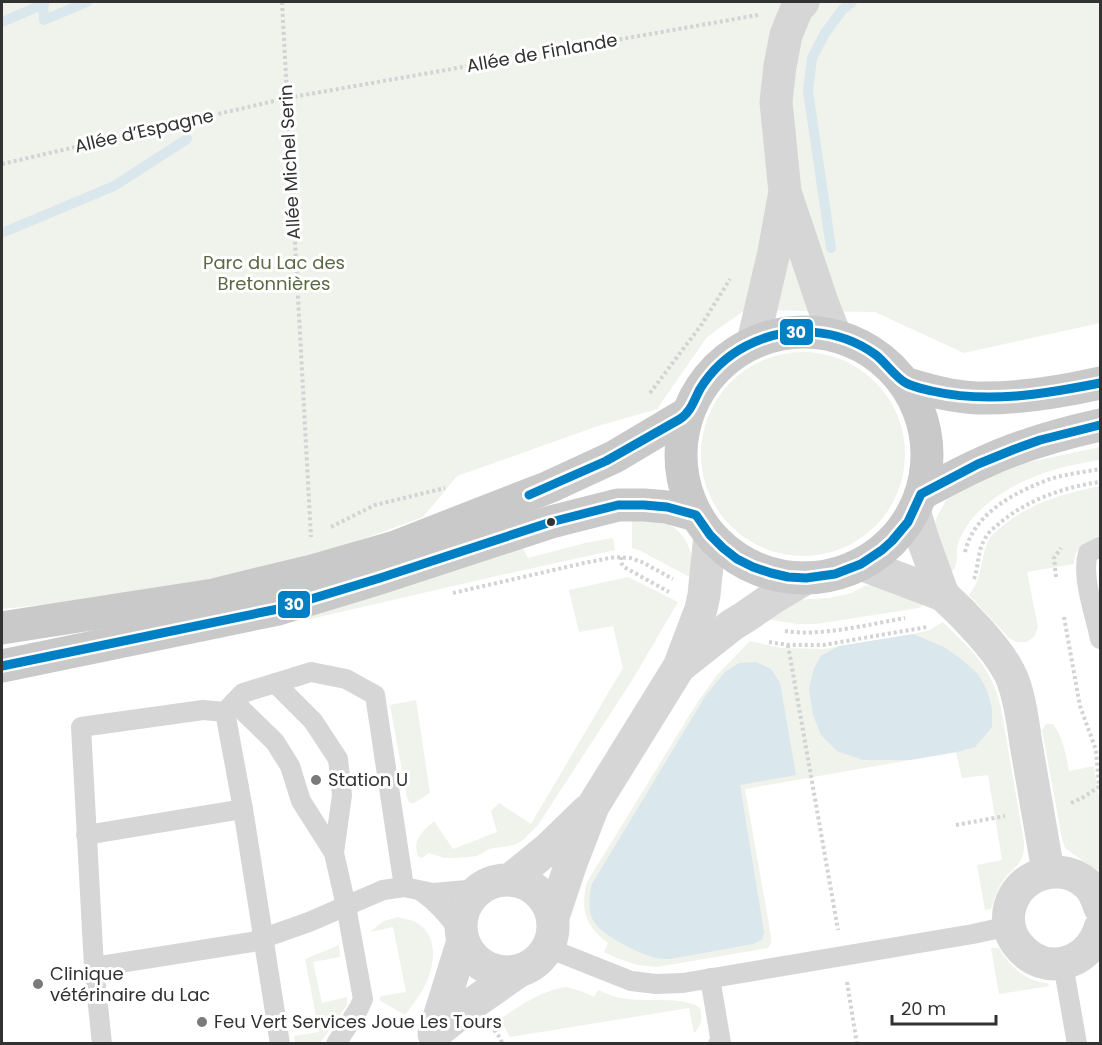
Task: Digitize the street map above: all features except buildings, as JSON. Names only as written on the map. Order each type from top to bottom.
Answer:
[{"type":"main road","points":[[808,331],[835,335],[874,353],[904,383],[918,408],[926,436],[926,475],[918,502],[904,527],[892,541],[861,564],[835,574],[806,578],[789,577],[753,567],[738,559],[723,548],[703,525],[683,482],[682,439],[688,413],[699,391],[713,372],[739,350],[766,337],[794,332],[808,331]]},
{"type":"main road","points":[[904,383],[935,392],[975,398],[1019,397],[1101,383]]},
{"type":"main road","points":[[2,628],[213,596],[395,547],[549,487],[614,457],[688,413]]},
{"type":"main road","points":[[918,502],[978,464],[1040,440],[1101,425]]},
{"type":"main road","points":[[2,666],[278,609],[551,522],[618,505],[667,507],[703,525]]},
{"type":"street","points":[[800,5],[786,35],[776,102],[785,192],[835,335]]},
{"type":"street","points":[[753,342],[785,192]]},
{"type":"street","points":[[918,502],[922,537],[944,595],[991,645],[1010,673],[1017,696],[1048,872]]},
{"type":"street","points":[[431,1039],[469,1006],[540,958],[571,863],[593,806],[679,667],[701,609],[704,595],[703,525]]},
{"type":"street","points":[[861,564],[944,595]]},
{"type":"street","points":[[679,667],[732,625],[806,578]]},
{"type":"street","points":[[511,879],[549,848],[593,806]]},
{"type":"street","points":[[1101,908],[1088,884],[1076,876],[1062,872],[1048,872],[1034,876],[1022,885],[1013,897],[1009,911],[1009,926],[1014,940],[1035,960],[1048,964],[1063,964],[1077,959],[1089,950],[1101,928]]},
{"type":"street","points":[[431,1039],[462,937],[462,913],[471,896],[478,889],[500,880],[511,879],[526,883],[538,891],[548,903],[550,932]]},
{"type":"street","points":[[462,937],[470,954],[479,963],[492,970],[519,971]]},
{"type":"lane","points":[[1101,547],[1088,553],[1086,562],[1086,574],[1101,639]]},
{"type":"lane","points":[[102,1044],[93,967],[81,727],[230,707],[243,693],[311,672],[346,679],[375,694],[412,889]]},
{"type":"lane","points":[[275,683],[313,721],[338,759],[342,795],[334,853]]},
{"type":"lane","points":[[230,707],[243,808],[280,1044]]},
{"type":"lane","points":[[230,707],[275,742],[290,766],[301,801],[334,853],[363,999],[336,1044]]},
{"type":"lane","points":[[87,836],[243,808]]},
{"type":"lane","points":[[412,889],[432,898],[442,908],[462,937]]},
{"type":"lane","points":[[93,967],[264,939],[383,891],[412,889],[433,893],[478,889]]},
{"type":"lane","points":[[550,932],[631,981],[656,984],[683,983],[1009,926]]},
{"type":"lane","points":[[1063,964],[1077,1044]]},
{"type":"lane","points":[[710,978],[721,1043],[718,1044]]},
{"type":"path","name":"Allée Michel Serin","points":[[282,2],[311,538]]},
{"type":"path","name":"Allée de Finlande","points":[[287,98],[800,5]]},
{"type":"path","name":"Allée d’Espagne","points":[[2,164],[287,98]]},
{"type":"path","points":[[646,399],[702,324],[734,273]]},
{"type":"path","points":[[745,617],[763,628],[793,633],[823,632],[923,615],[961,575],[965,567],[965,550],[976,526],[993,509],[1023,491],[1052,479],[1101,469]]},
{"type":"path","points":[[302,541],[375,505],[448,488]]},
{"type":"path","points":[[444,595],[584,563],[621,557],[642,562],[704,595]]},
{"type":"path","points":[[789,645],[857,1044]]},
{"type":"green space","name":"Parc du Lac des Bretonnières","points":[[2,2],[1100,2],[1100,323],[964,353],[875,312],[745,310],[707,337],[657,409],[598,426],[457,476],[423,517],[289,566],[59,603],[2,609]]},
{"type":"green space","points":[[793,352],[813,352],[842,359],[868,375],[882,389],[898,415],[905,454],[898,493],[882,519],[868,533],[833,552],[813,556],[793,556],[764,549],[738,533],[724,519],[705,484],[701,464],[701,444],[708,415],[724,389],[738,375],[773,356]]},
{"type":"green space","points":[[1100,447],[1100,460],[1043,473],[1017,484],[992,500],[966,527],[958,544],[955,567],[950,574],[934,527],[947,498],[997,469]]},
{"type":"green space","points":[[1100,486],[1100,538],[1090,541],[1079,549],[1074,564],[1027,572],[1038,627],[1034,637],[1027,642],[1016,642],[1008,637],[969,595],[979,576],[987,543],[1006,523],[1040,503]]},
{"type":"green space","points":[[632,515],[664,522],[681,534],[689,548],[697,581],[632,548]]},
{"type":"green space","points":[[613,538],[615,550],[306,620],[305,612],[522,546],[528,558]]},
{"type":"green space","points":[[628,577],[678,602],[631,682],[538,825],[523,840],[514,845],[489,849],[477,856],[444,858],[429,853],[422,858],[418,856],[417,841],[434,821],[453,849],[497,832],[491,811],[499,803],[531,824],[623,668],[613,626],[579,632],[569,590]]},
{"type":"green space","points":[[880,583],[924,603],[919,608],[816,624],[797,624],[759,618],[796,600],[829,598]]},
{"type":"green space","points":[[943,622],[979,660],[997,693],[1024,842],[1023,856],[1002,882],[991,909],[985,910],[977,865],[1002,860],[988,775],[962,778],[956,752],[745,789],[771,936],[768,948],[657,967],[637,965],[604,952],[608,943],[594,930],[586,917],[584,901],[587,882],[697,703],[717,675],[750,641],[781,648],[824,649],[913,634],[930,630]]},
{"type":"green space","points":[[416,700],[430,793],[410,803],[407,798],[390,705]]},
{"type":"green space","points":[[1046,724],[1053,724],[1059,735],[1069,771],[1094,766],[1098,794],[1100,793],[1100,873],[1065,848],[1042,730]]},
{"type":"green space","points":[[398,917],[415,922],[425,929],[430,937],[433,955],[426,983],[405,1015],[379,1000],[381,996],[406,992],[393,927],[370,932],[384,921]]},
{"type":"green space","points":[[339,945],[340,957],[313,962],[322,1003],[347,997],[347,1005],[320,1043],[295,1043],[294,1036],[319,1032],[305,959]]},
{"type":"green space","points":[[991,948],[999,948],[1018,972],[1050,986],[999,994]]},
{"type":"green space","points":[[566,987],[594,997],[598,990],[615,997],[674,1000],[693,1004],[700,1008],[701,1022],[694,1033],[689,1008],[510,1037],[500,1019],[540,995]]},
{"type":"shaded area","points":[[913,634],[944,647],[978,674],[987,690],[992,709],[992,727],[975,747],[910,760],[863,760],[837,751],[821,735],[813,715],[809,688],[814,668],[821,656],[839,646]]},
{"type":"shaded area","points":[[756,662],[771,669],[780,683],[796,775],[740,785],[764,932],[762,940],[753,944],[670,959],[649,956],[610,937],[596,924],[589,905],[592,884],[706,695],[725,672],[739,663]]},
{"type":"waterway","points":[[43,2],[44,20],[87,2]]},
{"type":"waterway","points":[[831,248],[808,91],[812,58],[825,33],[843,9],[852,2]]},
{"type":"waterway","points":[[2,22],[44,4]]},
{"type":"waterway","points":[[2,233],[114,186],[187,139]]},
{"type":"transit line","name":"30","points":[[529,495],[606,461],[680,419],[690,409],[709,376],[726,359],[746,346],[778,334],[813,332],[846,339],[876,355],[898,378],[906,383],[922,389],[953,395],[1016,396],[1100,383]]},
{"type":"transit line","name":"30","points":[[2,666],[278,609],[551,522],[618,505],[667,507],[696,515],[710,535],[737,559],[771,573],[806,578],[835,574],[861,564],[892,541],[908,522],[921,494],[978,464],[1015,449],[1040,440],[1100,425]]},
{"type":"place","name":"Station U","points":[[316,780]]},
{"type":"place","name":"Clinique vétérinaire du Lac","points":[[38,984]]},
{"type":"place","name":"Feu Vert Services Joue Les Tours","points":[[202,1022]]}]
